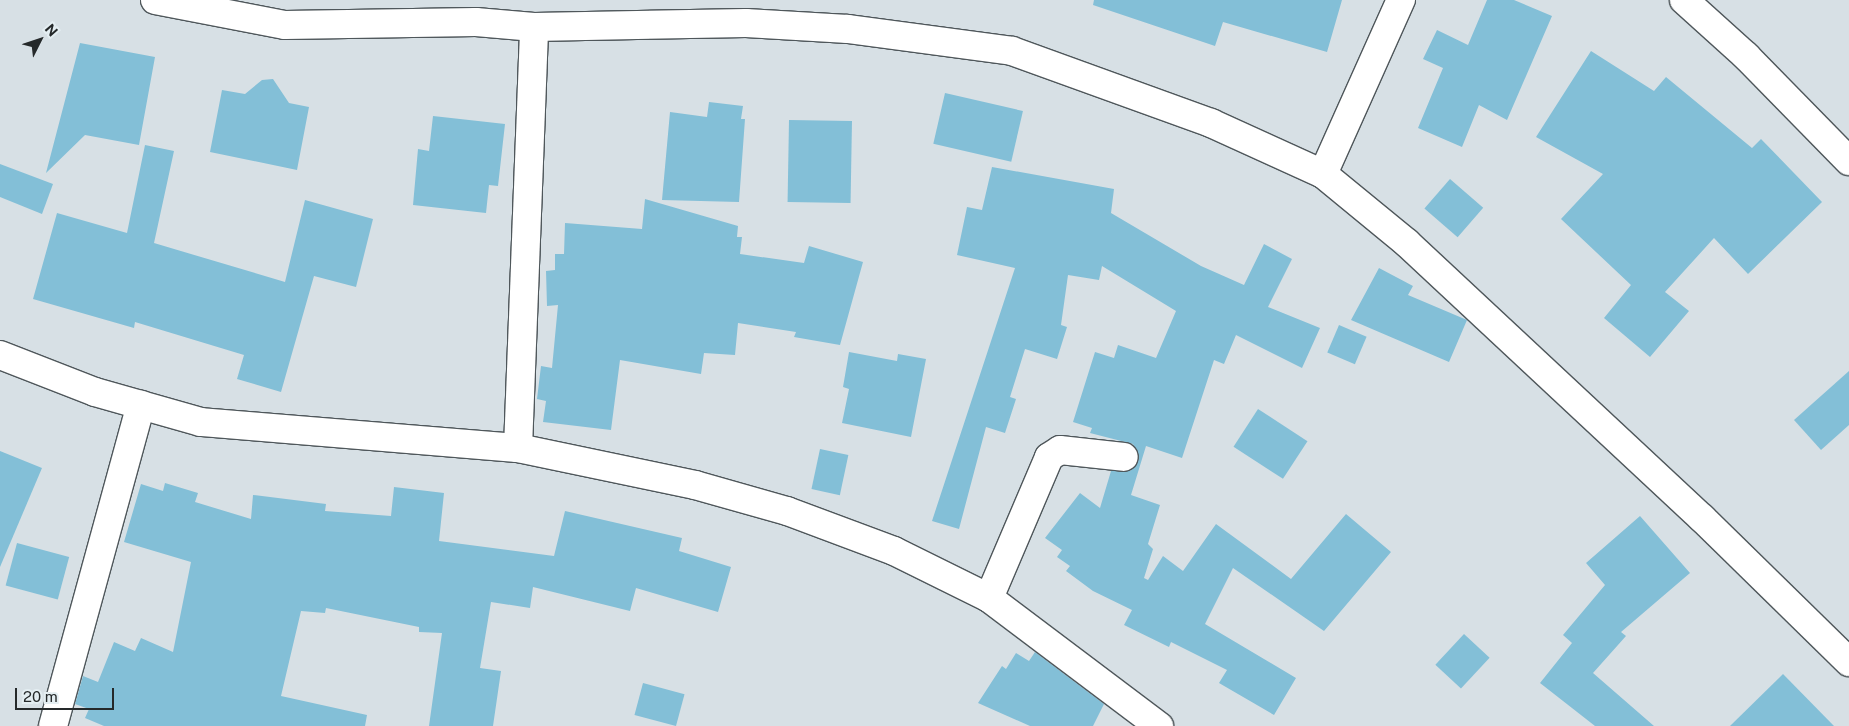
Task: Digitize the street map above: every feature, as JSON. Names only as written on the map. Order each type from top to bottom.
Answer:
[{"type":"street","points":[[155,0],[285,25],[476,22],[534,27],[746,23],[848,29],[1012,51],[1211,123],[1323,174],[1407,242],[1504,331],[1849,662]]},
{"type":"street","points":[[1323,174],[1401,0]]},
{"type":"street","points":[[1684,0],[1746,56],[1849,161]]},
{"type":"street","points":[[518,448],[534,27]]},
{"type":"street","points":[[0,355],[141,405],[202,422],[518,448],[695,485],[787,511],[894,551],[989,598],[1159,726]]},
{"type":"street","points":[[53,726],[141,405]]},
{"type":"street","points":[[989,598],[1049,456],[1060,450],[1124,457]]},
{"type":"building","points":[[1094,0],[1342,0],[1327,52],[1223,22],[1215,46],[1093,5]]},
{"type":"building","points":[[1487,0],[1514,0],[1552,16],[1507,120],[1479,105],[1462,147],[1418,128],[1443,68],[1423,59],[1437,30],[1468,45]]},
{"type":"building","points":[[80,43],[155,57],[139,145],[85,135],[46,173]]},
{"type":"building","points":[[1591,51],[1654,91],[1666,77],[1752,148],[1761,139],[1822,202],[1748,274],[1714,238],[1665,292],[1689,311],[1650,357],[1604,318],[1631,285],[1561,219],[1603,174],[1536,137]]},
{"type":"building","points":[[273,79],[289,103],[309,107],[297,170],[210,152],[222,90],[245,94],[262,80]]},
{"type":"building","points":[[945,93],[1023,111],[1011,162],[933,144]]},
{"type":"building","points":[[709,102],[743,106],[741,119],[745,119],[739,202],[662,200],[670,112],[707,117]]},
{"type":"building","points":[[433,116],[505,124],[498,186],[489,185],[486,213],[413,205],[418,149],[429,151]]},
{"type":"building","points":[[789,120],[852,121],[851,203],[788,202]]},
{"type":"building","points":[[145,145],[174,151],[154,243],[285,282],[305,200],[373,219],[356,287],[314,276],[281,392],[237,379],[244,355],[135,322],[134,328],[33,299],[57,213],[127,233]]},
{"type":"building","points":[[0,164],[53,184],[42,214],[0,197]]},
{"type":"building","points":[[992,167],[1114,189],[1111,213],[1201,266],[1244,285],[1264,244],[1292,259],[1268,307],[1320,328],[1302,368],[1236,335],[1224,364],[1214,360],[1182,458],[1146,446],[1131,495],[1160,505],[1148,544],[1153,549],[1144,578],[1148,580],[1163,556],[1183,571],[1216,524],[1291,579],[1346,514],[1391,552],[1324,631],[1233,568],[1205,624],[1296,678],[1274,715],[1219,683],[1227,670],[1171,642],[1169,647],[1124,625],[1132,610],[1093,591],[1066,571],[1070,566],[1057,557],[1062,550],[1045,538],[1080,493],[1100,508],[1111,471],[1130,471],[1139,459],[1133,444],[1090,433],[1092,428],[1073,422],[1095,352],[1114,358],[1118,345],[1156,358],[1176,311],[1102,266],[1099,280],[1068,275],[1061,325],[1067,327],[1057,359],[1025,349],[1010,397],[1016,399],[1005,433],[986,427],[959,529],[932,521],[1015,268],[957,255],[967,207],[982,210]]},
{"type":"building","points":[[1450,179],[1483,208],[1458,237],[1424,208]]},
{"type":"building","points":[[645,199],[738,226],[737,237],[742,237],[740,254],[804,263],[809,246],[863,262],[840,345],[794,337],[796,332],[738,323],[735,355],[704,353],[701,374],[620,360],[611,430],[543,422],[546,401],[537,399],[541,366],[552,368],[558,305],[547,306],[546,271],[555,270],[555,254],[564,254],[565,223],[642,229]]},
{"type":"building","points":[[1379,268],[1413,286],[1408,295],[1467,320],[1449,362],[1351,320]]},
{"type":"building","points":[[1339,325],[1367,337],[1355,364],[1327,353]]},
{"type":"building","points":[[849,352],[897,361],[898,354],[926,359],[911,437],[842,423],[849,389],[843,387]]},
{"type":"building","points":[[1849,371],[1849,425],[1821,450],[1794,420]]},
{"type":"building","points":[[1258,409],[1307,441],[1283,479],[1233,447]]},
{"type":"building","points":[[820,449],[848,455],[840,495],[811,489]]},
{"type":"building","points":[[0,451],[42,468],[0,567]]},
{"type":"building","points":[[165,483],[198,493],[195,502],[251,519],[253,495],[326,504],[325,511],[391,516],[394,487],[444,493],[439,541],[554,556],[565,511],[682,538],[679,551],[731,567],[718,612],[636,588],[630,611],[533,587],[530,608],[491,602],[480,668],[501,671],[493,726],[429,726],[442,633],[419,632],[419,627],[326,608],[325,613],[301,611],[281,696],[367,715],[365,726],[104,726],[85,718],[89,709],[75,704],[83,676],[98,682],[114,642],[135,651],[141,638],[173,652],[191,562],[124,542],[141,484],[163,491]]},
{"type":"building","points":[[1640,516],[1690,573],[1621,632],[1626,636],[1593,673],[1654,726],[1595,726],[1540,683],[1572,643],[1563,635],[1605,585],[1586,563]]},
{"type":"building","points":[[17,543],[69,557],[58,599],[6,586]]},
{"type":"building","points":[[1464,634],[1490,658],[1461,689],[1435,665]]},
{"type":"building","points":[[1035,652],[1104,704],[1093,726],[1030,726],[978,703],[1002,666],[1006,669],[1016,653],[1029,661]]},
{"type":"building","points":[[1783,674],[1834,726],[1730,726]]},
{"type":"building","points":[[643,683],[685,694],[676,726],[634,715]]}]
